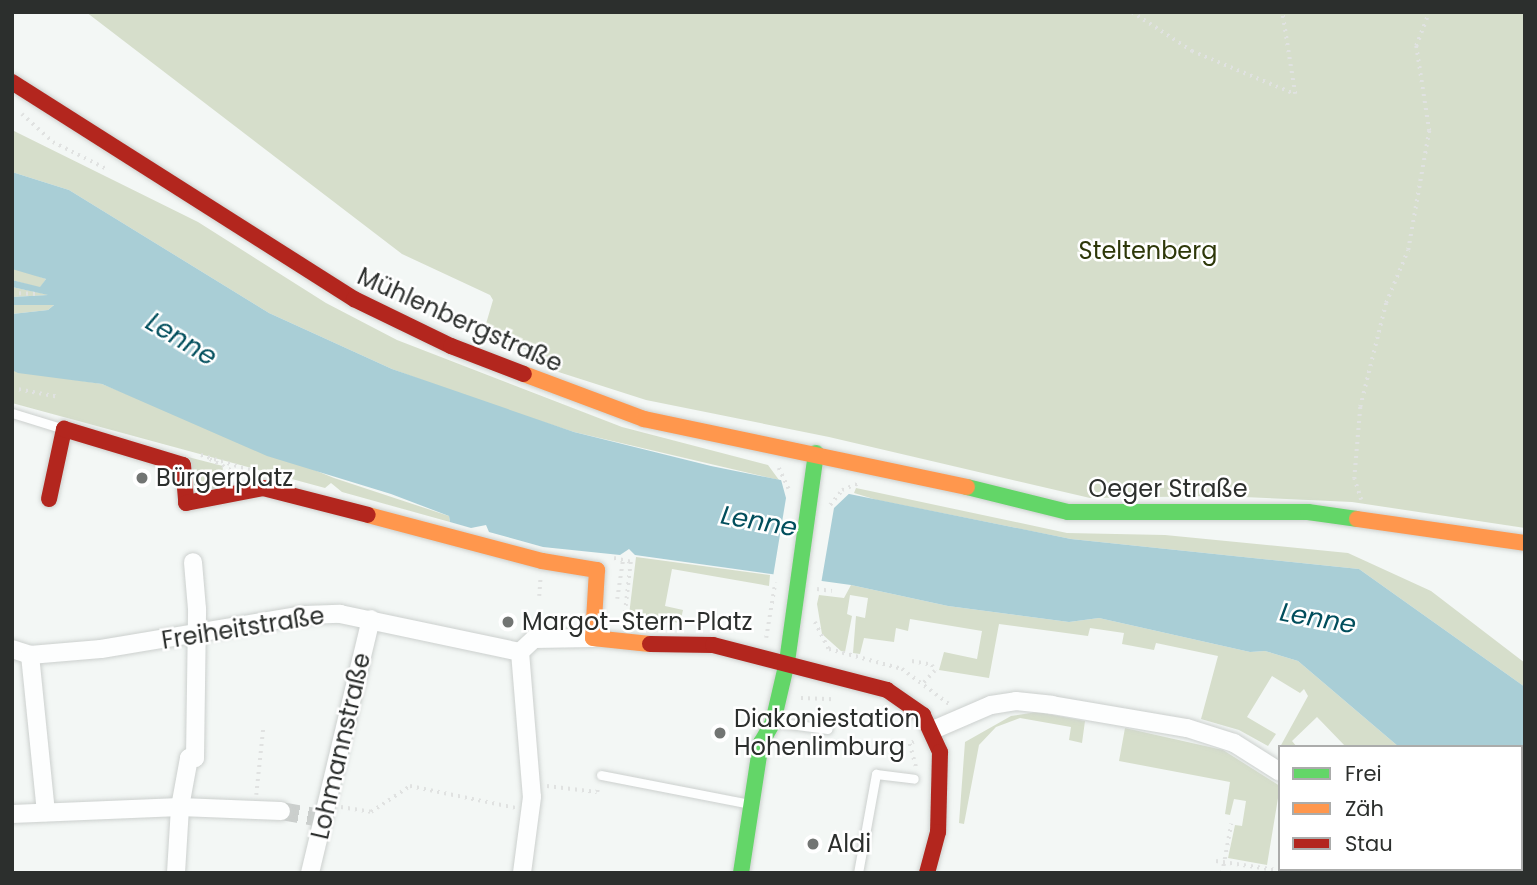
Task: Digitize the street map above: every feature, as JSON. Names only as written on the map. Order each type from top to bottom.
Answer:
[{"type":"street","name":"Mühlenbergstraße","points":[[12,82],[354,299],[451,346],[644,419],[816,453]]},
{"type":"street","points":[[49,499],[64,429],[183,465],[186,503],[263,488],[542,561],[597,570],[593,638]]},
{"type":"street","name":"Oeger Straße","points":[[816,453],[1068,512],[1135,516],[1285,512],[1368,519],[1525,543]]},
{"type":"street","points":[[741,873],[761,743],[773,722],[787,662],[816,453]]},
{"type":"street","points":[[176,873],[180,807],[189,758],[195,758],[197,635],[193,562]]},
{"type":"street","name":"Freiheitstraße","points":[[12,649],[30,655],[197,635],[304,615],[371,619],[520,652]]},
{"type":"street","name":"Lohmannstraße","points":[[310,873],[322,814],[371,619]]},
{"type":"street","points":[[522,873],[532,784],[520,652],[534,639],[593,638],[686,649],[713,645],[764,656],[887,690],[905,700],[933,730],[942,778],[938,832],[927,873]]},
{"type":"street","points":[[30,655],[46,812]]},
{"type":"street","points":[[933,730],[991,705],[1016,701],[1052,705],[1188,728],[1234,743],[1278,771]]},
{"type":"street","points":[[12,814],[180,807],[281,811]]},
{"type":"lane","points":[[12,413],[64,429]]},
{"type":"lane","points":[[773,722],[828,729]]},
{"type":"lane","points":[[858,873],[876,774],[915,776]]},
{"type":"lane","points":[[601,775],[752,804]]},
{"type":"path","points":[[1132,12],[1192,51],[1295,94],[1282,12]]},
{"type":"path","points":[[1368,519],[1354,479],[1360,407],[1386,303],[1408,250],[1429,131],[1416,46],[1429,12]]},
{"type":"path","points":[[12,293],[38,294]]},
{"type":"path","points":[[12,388],[59,397]]},
{"type":"path","points":[[773,461],[787,478],[788,500]]},
{"type":"path","points":[[828,516],[842,490],[860,483]]},
{"type":"path","points":[[764,656],[776,578]]},
{"type":"path","points":[[817,589],[832,592]]},
{"type":"path","points":[[912,661],[932,665],[935,671],[923,684]]},
{"type":"path","points":[[793,703],[811,695],[845,701]]},
{"type":"path","points":[[254,809],[263,728]]},
{"type":"path","points":[[910,736],[924,768]]},
{"type":"path","points":[[914,741],[910,744],[915,776]]},
{"type":"path","points":[[532,784],[597,792],[601,775]]},
{"type":"path","points":[[322,814],[371,812],[410,786],[531,811]]},
{"type":"path","points":[[1222,873],[1231,824]]},
{"type":"path","points":[[1216,861],[1276,870]]},
{"type":"green space","name":"Steltenberg","points":[[86,12],[1525,12],[1525,528],[1352,502],[1221,496],[1090,498],[829,437],[646,400],[546,368],[533,352],[483,334],[493,300],[490,295],[402,254]]},
{"type":"green space","points":[[12,130],[198,222],[326,303],[397,340],[622,427],[768,465],[779,480],[574,432],[482,402],[392,369],[269,313],[69,190],[12,172]]},
{"type":"green space","points":[[12,269],[46,279],[40,288],[12,280]]},
{"type":"green space","points":[[12,287],[50,295],[12,297]]},
{"type":"green space","points":[[55,304],[48,310],[12,314],[12,305]]},
{"type":"green space","points":[[12,370],[102,384],[334,478],[449,516],[450,522],[342,492],[331,483],[325,488],[12,403]]},
{"type":"green space","points":[[188,457],[223,466],[222,477],[229,487],[195,491]]},
{"type":"green space","points":[[856,488],[1067,533],[1165,535],[1348,553],[1431,591],[1525,663],[1525,687],[1359,569],[1071,539],[877,500],[854,493]]},
{"type":"green space","points":[[636,557],[770,575],[769,586],[672,569],[665,606],[683,610],[680,623],[629,615]]},
{"type":"green space","points":[[851,585],[948,606],[1069,622],[1099,618],[1250,652],[1265,651],[1298,661],[1397,745],[1344,745],[1317,717],[1292,741],[1295,745],[1281,745],[1308,696],[1304,689],[1300,693],[1272,676],[1247,717],[1276,734],[1268,746],[1239,730],[1201,719],[1218,656],[1156,643],[1154,650],[1122,644],[1124,633],[1090,628],[1088,636],[999,624],[989,678],[939,670],[944,652],[977,659],[982,631],[910,619],[908,631],[896,628],[894,642],[864,638],[860,654],[853,653],[856,616],[865,618],[868,598],[850,595],[847,614],[852,616],[845,652],[841,651],[822,634],[817,604],[819,595],[844,598]]},
{"type":"green space","points":[[1037,712],[1085,721],[1082,743],[1069,740],[1071,727],[1020,718],[996,727],[979,745],[964,824],[959,823],[965,742],[1011,716]]},
{"type":"green space","points":[[1125,728],[1223,750],[1278,785],[1267,865],[1228,858],[1235,825],[1242,826],[1246,801],[1234,799],[1230,815],[1225,814],[1230,782],[1119,761]]},
{"type":"green space","points":[[1523,781],[1525,782],[1525,861],[1523,860]]},
{"type":"water","name":"Lenne","points":[[12,172],[69,190],[269,313],[392,369],[574,432],[711,466],[1071,539],[1359,569],[1525,687],[1525,782],[1523,745],[1397,745],[1298,661],[1265,651],[1250,652],[1099,618],[1069,622],[948,606],[851,585],[635,555],[629,549],[620,555],[543,547],[489,532],[486,525],[471,528],[450,522],[449,516],[391,494],[267,456],[102,384],[12,370],[12,314],[48,310],[54,305],[12,305],[12,297],[48,295],[12,287],[12,280],[40,287],[46,279],[12,269]]},
{"type":"pier","points":[[780,476],[854,489],[834,508],[821,584],[773,577],[786,498]]},
{"type":"tunnel","points":[[281,811],[314,817]]},
{"type":"traffic: fast","points":[[741,873],[761,743],[773,722],[787,662],[816,453]]},
{"type":"traffic: fast","points":[[967,487],[1068,512],[1308,512],[1357,519]]},
{"type":"traffic: slow","points":[[524,374],[644,419],[967,487]]},
{"type":"traffic: slow","points":[[368,515],[542,561],[597,570],[593,638],[650,644]]},
{"type":"traffic: slow","points":[[1357,519],[1525,543]]},
{"type":"traffic: jam","points":[[12,82],[354,299],[451,346],[524,374]]},
{"type":"traffic: jam","points":[[49,499],[64,429],[183,465],[186,503],[263,488],[368,515]]},
{"type":"traffic: jam","points":[[650,644],[713,645],[887,690],[923,715],[940,752],[938,832],[927,873]]},
{"type":"place","name":"Bürgerplatz","points":[[142,478]]},
{"type":"place","name":"Margot-Stern-Platz","points":[[508,622]]},
{"type":"place","name":"Diakoniestation Hohenlimburg","points":[[720,733]]},
{"type":"place","name":"Aldi","points":[[813,844]]}]
